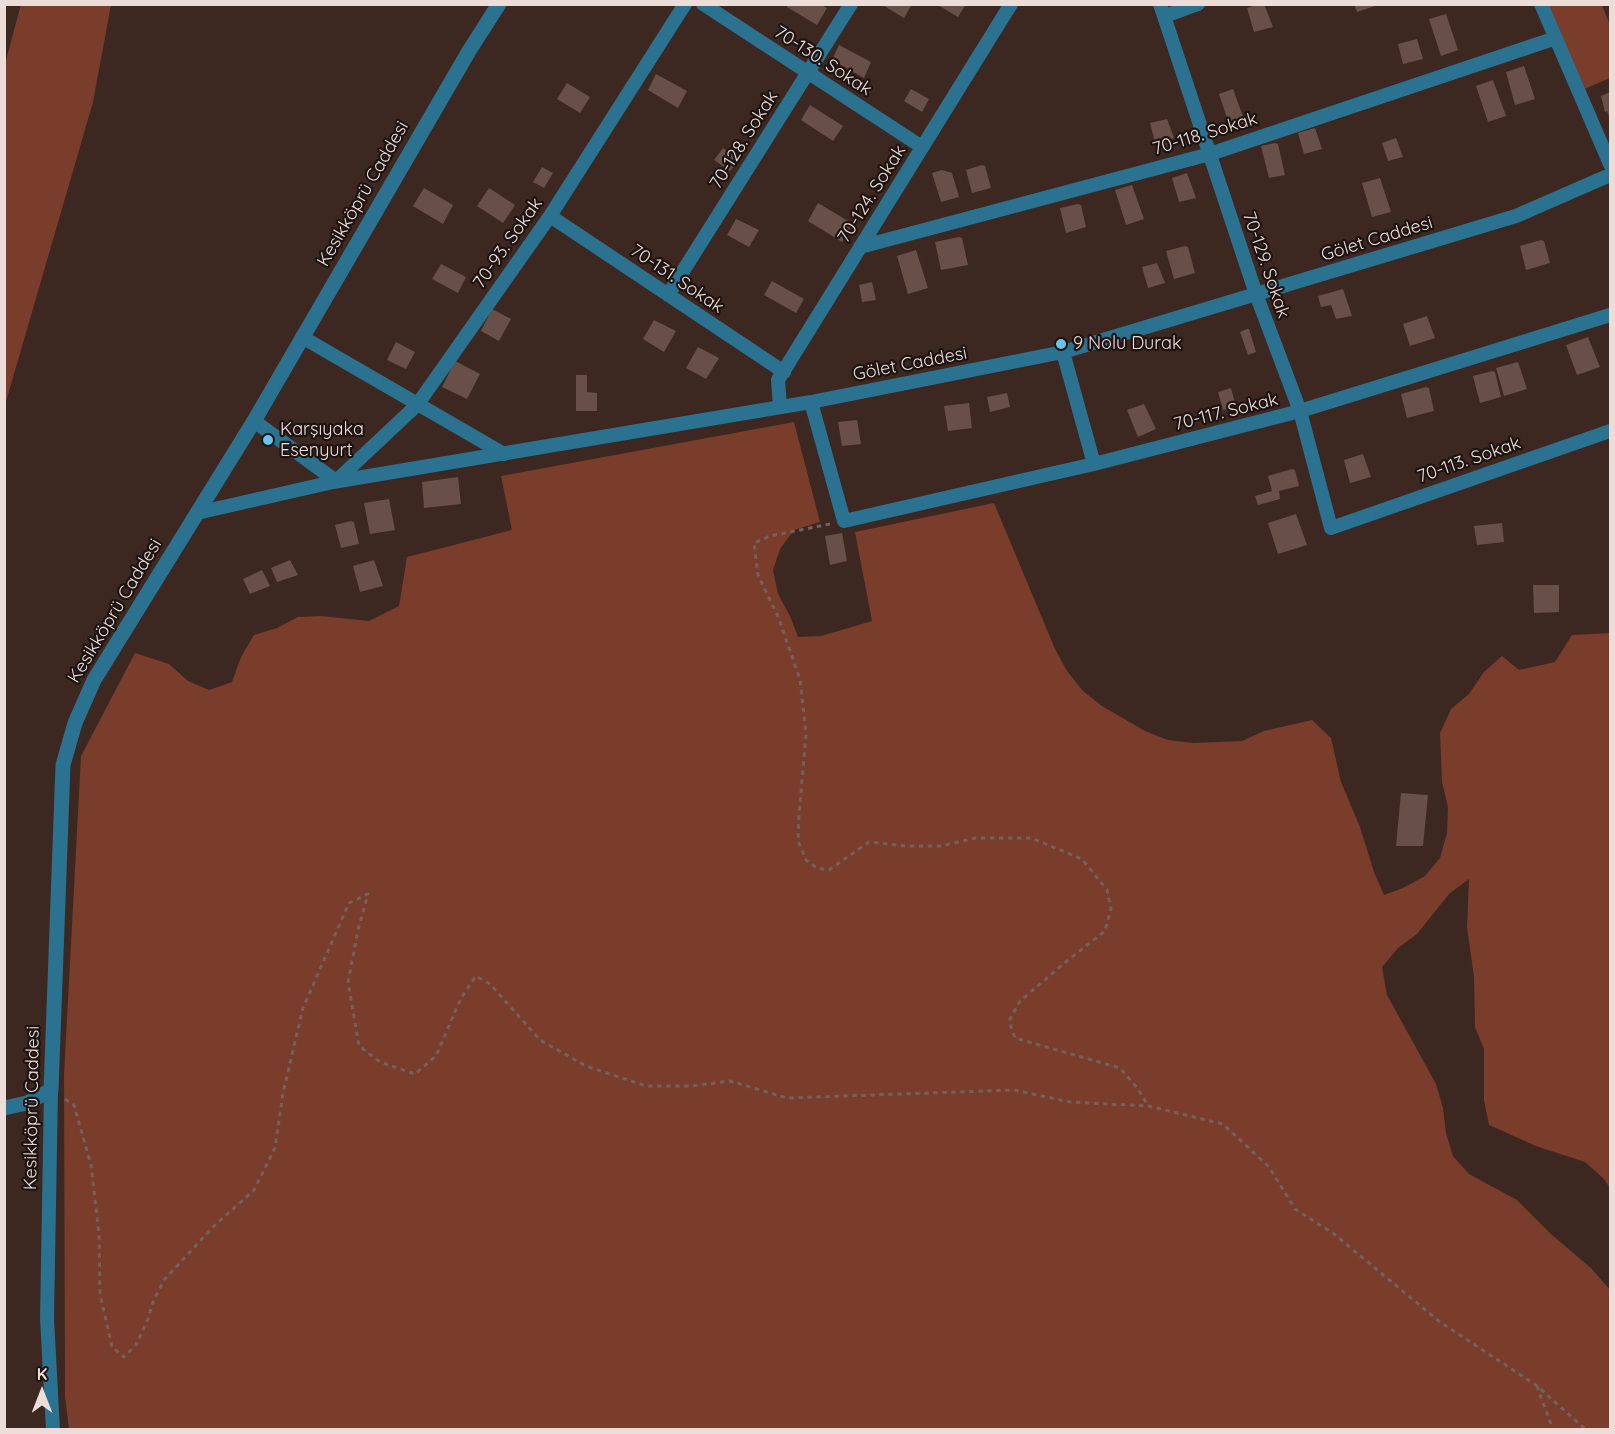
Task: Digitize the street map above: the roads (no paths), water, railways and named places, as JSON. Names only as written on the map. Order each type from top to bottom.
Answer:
[{"type":"street","name":"Kesikköprü Caddesi","points":[[52,1430],[48,1318],[51,1090],[63,765],[75,723],[94,680],[254,421],[469,51],[499,4]]},
{"type":"street","name":"70-93. Sokak","points":[[336,481],[417,405],[549,216],[685,4]]},
{"type":"street","name":"70-130. Sokak","points":[[703,4],[922,147]]},
{"type":"street","name":"70-128. Sokak","points":[[668,295],[851,4]]},
{"type":"street","name":"70-124. Sokak","points":[[780,407],[778,380],[1011,4]]},
{"type":"street","points":[[1162,10],[1198,4]]},
{"type":"street","points":[[1541,4],[1611,164]]},
{"type":"street","name":"70-129. Sokak","points":[[1162,10],[1256,294],[1300,411],[1331,528],[1340,524]]},
{"type":"street","name":"70-118. Sokak","points":[[860,247],[1210,154],[1556,38]]},
{"type":"street","name":"Gölet Caddesi","points":[[197,513],[336,481],[811,402],[1064,352],[1516,216],[1611,175]]},
{"type":"street","name":"70-131. Sokak","points":[[549,216],[784,372]]},
{"type":"street","name":"70-117. Sokak","points":[[811,402],[844,521],[1094,464],[1300,411],[1611,315]]},
{"type":"street","points":[[302,337],[504,454]]},
{"type":"street","points":[[1064,352],[1094,464]]},
{"type":"street","points":[[254,421],[336,481]]},
{"type":"street","name":"70-113. Sokak","points":[[1340,524],[1611,431]]},
{"type":"street","points":[[4,1108],[27,1103],[51,1090]]},
{"type":"place","name":"9 Nolu Durak","points":[[1061,344]]},
{"type":"place","name":"Karşıyaka Esenyurt","points":[[268,440]]}]
